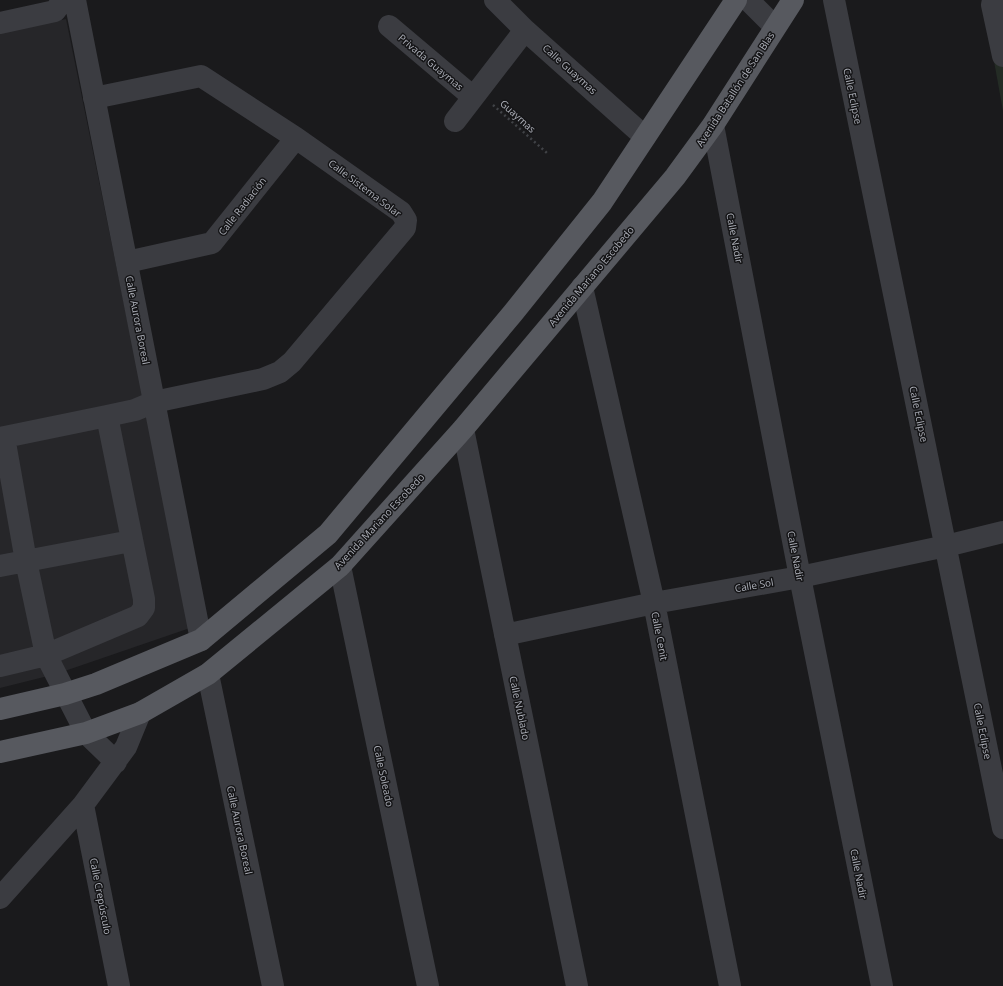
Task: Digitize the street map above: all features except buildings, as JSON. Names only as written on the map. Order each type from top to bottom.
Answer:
[{"type":"main road","points":[[0,709],[65,694],[96,684],[201,640],[328,534],[514,313],[602,202],[736,0]]},
{"type":"main road","name":"Avenida Batallón de San Blas","points":[[675,177],[713,125],[793,0]]},
{"type":"main road","name":"Avenida Mariano Escobedo","points":[[0,752],[86,733],[140,713],[208,674],[340,566],[463,429],[675,177]]},
{"type":"street","points":[[0,23],[55,11],[63,0]]},
{"type":"street","name":"Calle Aurora Boreal","points":[[75,0],[201,640]]},
{"type":"street","name":"Calle Guaymas","points":[[495,0],[525,30],[649,131]]},
{"type":"street","points":[[748,0],[776,27]]},
{"type":"street","name":"Calle Eclipse","points":[[834,0],[1003,828]]},
{"type":"street","points":[[993,0],[992,5],[1003,56]]},
{"type":"street","name":"Privada Guaymas","points":[[389,26],[476,94]]},
{"type":"street","name":"Privada Guaymas","points":[[455,121],[525,30]]},
{"type":"street","name":"Calle Sistema Solar","points":[[94,98],[201,76],[296,138],[401,212],[406,220],[405,228],[292,362],[280,372],[263,379],[154,402]]},
{"type":"street","name":"Calle Nadir","points":[[713,125],[800,577],[882,986]]},
{"type":"street","name":"Calle Radiación","points":[[127,262],[212,244],[296,138]]},
{"type":"street","name":"Calle Cenit","points":[[582,287],[654,603],[730,986]]},
{"type":"street","points":[[116,762],[86,733],[46,655],[2,438],[135,410],[154,402]]},
{"type":"street","points":[[0,666],[46,655],[138,616],[144,608],[144,599],[131,541],[107,416]]},
{"type":"street","name":"Calle Nublado","points":[[463,429],[577,986]]},
{"type":"street","name":"Calle Sol","points":[[505,635],[654,603],[800,577],[946,546],[1003,532]]},
{"type":"street","points":[[0,566],[131,541]]},
{"type":"street","name":"Calle Soleado","points":[[340,566],[428,986]]},
{"type":"street","name":"Calle Aurora Boreal","points":[[208,674],[273,986]]},
{"type":"street","points":[[0,898],[83,805],[116,762],[126,747],[140,713]]},
{"type":"street","name":"Calle Crepúsculo","points":[[83,805],[119,986]]},
{"type":"path","name":"Guaymas","points":[[476,94],[548,153]]},
{"type":"shaded area","points":[[983,0],[1003,0],[1003,111]]},
{"type":"shaded area","points":[[66,19],[190,628],[56,674],[0,688],[0,32]]}]
